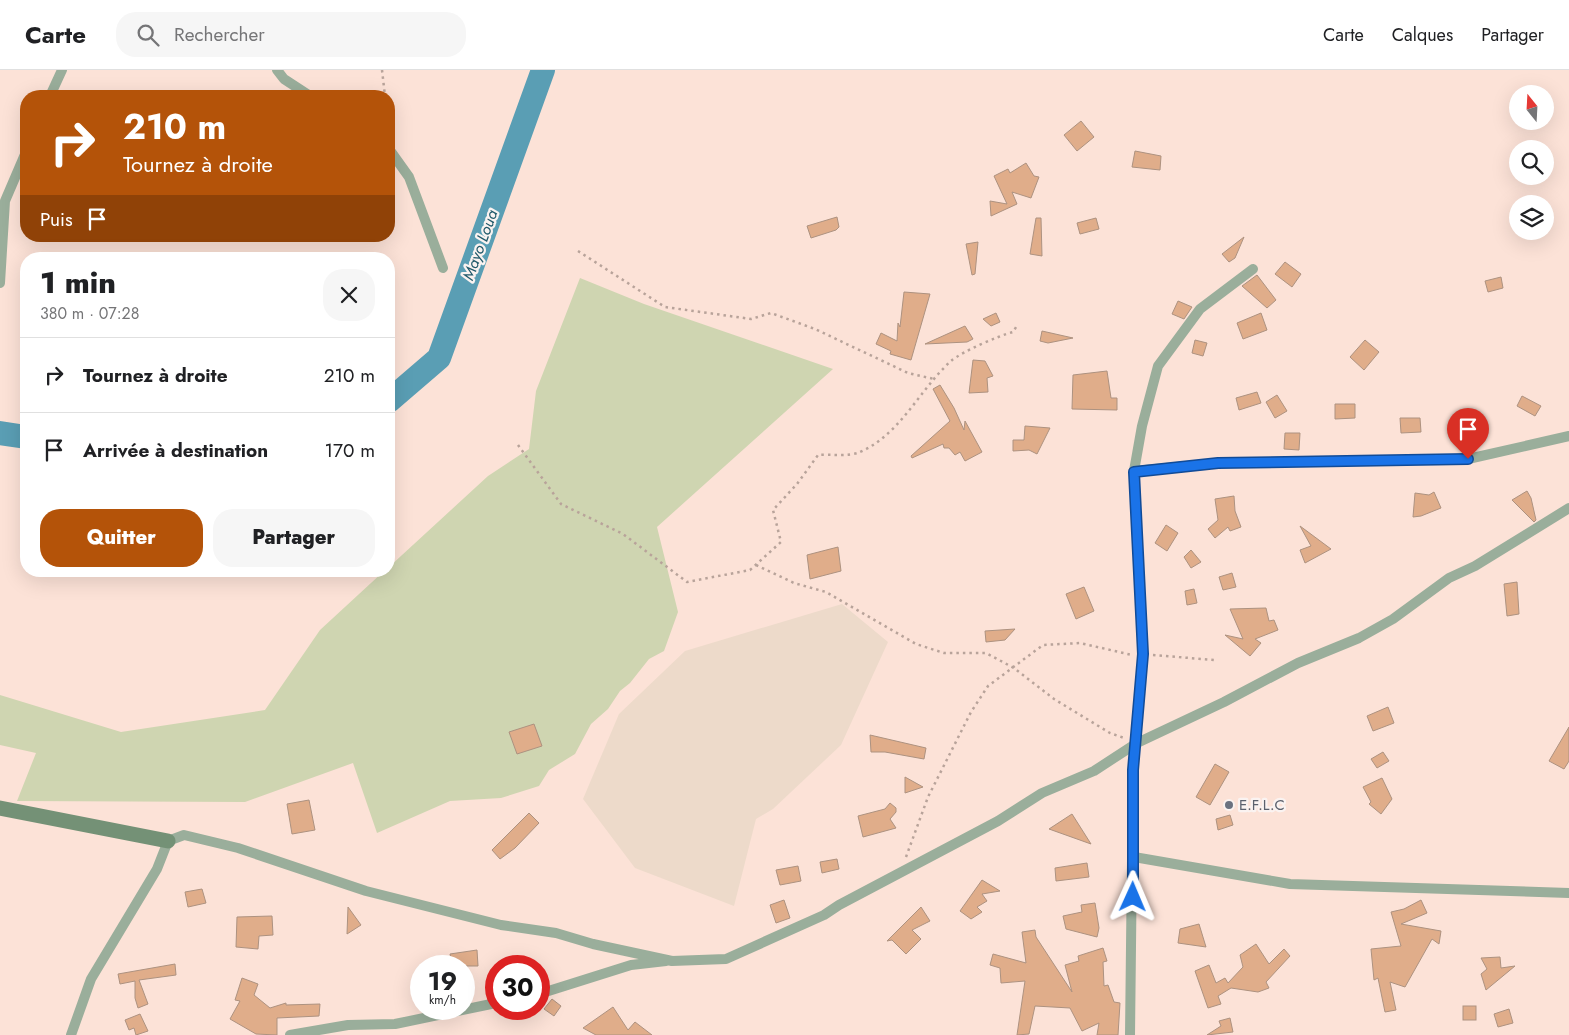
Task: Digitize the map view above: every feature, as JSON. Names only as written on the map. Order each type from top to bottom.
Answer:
[{"type":"main road","points":[[0,808],[168,841]]},
{"type":"street","points":[[53,90],[62,70]]},
{"type":"street","points":[[276,70],[284,79],[301,90]]},
{"type":"street","points":[[395,157],[409,176],[443,268]]},
{"type":"street","points":[[0,283],[5,202],[20,166]]},
{"type":"street","points":[[1130,1035],[1134,857],[1133,770],[1137,743],[1143,654],[1134,472],[1142,426],[1158,366],[1200,309],[1254,269]]},
{"type":"street","points":[[1134,472],[1218,463],[1468,459],[1569,436]]},
{"type":"street","points":[[550,991],[631,965],[672,960],[726,959],[824,915],[998,821],[1042,794],[1094,772],[1137,743],[1224,702],[1298,663],[1359,638],[1393,619],[1449,578],[1475,566],[1569,508]]},
{"type":"street","points":[[71,1035],[91,979],[157,869],[168,841],[184,835],[238,848],[366,891],[501,925],[556,933],[593,944],[672,960]]},
{"type":"street","points":[[1134,857],[1290,884],[1569,894]]},
{"type":"street","points":[[290,1035],[348,1025],[395,1024],[485,1005]]},
{"type":"path","points":[[382,70],[384,90]]},
{"type":"path","points":[[578,251],[665,307],[751,319],[771,313],[815,329],[908,373],[934,379]]},
{"type":"path","points":[[518,445],[562,504],[623,534],[687,582],[750,570],[781,542],[773,510],[797,484],[818,455],[859,453],[891,432],[934,379],[953,359],[997,336],[1013,332],[1018,324]]},
{"type":"path","points":[[756,565],[794,583],[826,592],[916,644],[944,653],[986,653],[1014,668],[1054,699],[1110,733],[1137,743]]},
{"type":"path","points":[[898,874],[928,797],[971,712],[988,686],[1043,645],[1080,644],[1127,655],[1143,654],[1214,660]]},
{"type":"shaded area","points":[[842,604],[888,642],[841,745],[773,809],[756,819],[734,906],[635,868],[583,799],[619,714],[685,651]]},
{"type":"green space","points":[[580,278],[644,304],[833,369],[657,527],[678,612],[664,651],[649,659],[630,683],[620,691],[608,709],[591,724],[575,754],[549,770],[539,786],[501,798],[450,801],[377,833],[353,763],[245,802],[17,801],[36,753],[0,745],[0,695],[121,732],[265,710],[320,630],[377,577],[395,577],[395,561],[488,476],[529,449],[536,391]]},
{"type":"building","points":[[1081,121],[1094,137],[1077,151],[1064,135]]},
{"type":"building","points":[[1135,151],[1161,156],[1160,170],[1132,167]]},
{"type":"building","points":[[1026,163],[1034,176],[1039,177],[1031,198],[1012,192],[1017,204],[991,216],[990,201],[1007,204],[994,176],[1008,169],[1010,173]]},
{"type":"building","points":[[837,217],[839,227],[836,230],[811,238],[807,226]]},
{"type":"building","points":[[1036,218],[1041,218],[1042,256],[1030,254]]},
{"type":"building","points":[[1096,218],[1099,229],[1080,234],[1077,223]]},
{"type":"building","points":[[1244,237],[1235,258],[1229,262],[1222,254]]},
{"type":"building","points":[[978,242],[975,274],[972,275],[966,244]]},
{"type":"building","points":[[1285,262],[1301,274],[1292,287],[1275,274]]},
{"type":"building","points":[[1257,275],[1276,300],[1267,308],[1242,286]]},
{"type":"building","points":[[1501,277],[1503,288],[1488,292],[1485,281]]},
{"type":"building","points":[[904,292],[930,294],[911,360],[890,354],[891,351],[876,344],[881,333],[897,341],[898,323],[900,327]]},
{"type":"building","points":[[1178,301],[1192,307],[1184,319],[1172,314]]},
{"type":"building","points":[[996,313],[1000,322],[991,326],[983,319]]},
{"type":"building","points":[[1261,313],[1267,330],[1243,339],[1237,323]]},
{"type":"building","points":[[965,326],[973,339],[967,342],[925,344]]},
{"type":"building","points":[[1042,331],[1073,338],[1048,343],[1040,341]]},
{"type":"building","points":[[1195,340],[1207,343],[1203,356],[1192,353]]},
{"type":"building","points":[[1365,340],[1379,352],[1364,370],[1350,357]]},
{"type":"building","points":[[973,360],[985,361],[993,376],[987,378],[988,392],[969,393]]},
{"type":"building","points":[[1107,371],[1111,398],[1117,398],[1117,410],[1072,409],[1073,375]]},
{"type":"building","points":[[940,385],[954,408],[964,430],[965,421],[982,452],[965,461],[960,452],[955,455],[949,448],[944,448],[943,444],[912,458],[911,456],[950,421],[933,389]]},
{"type":"building","points":[[1257,392],[1261,403],[1239,410],[1236,398]]},
{"type":"building","points":[[1277,395],[1287,411],[1275,418],[1266,402]]},
{"type":"building","points":[[1522,396],[1541,406],[1535,416],[1517,406]]},
{"type":"building","points":[[1335,404],[1355,404],[1355,418],[1335,419]]},
{"type":"building","points":[[1400,418],[1420,418],[1421,432],[1401,433]]},
{"type":"building","points":[[1025,426],[1050,428],[1037,454],[1029,450],[1013,451],[1013,440],[1024,440]]},
{"type":"building","points":[[1285,433],[1300,433],[1299,450],[1284,449]]},
{"type":"building","points":[[1527,491],[1531,498],[1536,520],[1534,522],[1512,500]]},
{"type":"building","points":[[1434,492],[1441,508],[1413,517],[1415,493],[1429,495]]},
{"type":"building","points":[[1234,496],[1235,511],[1241,527],[1230,531],[1228,527],[1215,538],[1208,529],[1218,520],[1215,499]]},
{"type":"building","points":[[1166,525],[1178,533],[1167,551],[1155,543]]},
{"type":"building","points":[[1300,526],[1331,549],[1305,563],[1300,550],[1311,546]]},
{"type":"building","points":[[838,547],[841,571],[810,579],[807,555]]},
{"type":"building","points":[[1191,550],[1201,562],[1191,568],[1184,557]]},
{"type":"building","points":[[1232,573],[1236,587],[1223,590],[1219,577]]},
{"type":"building","points":[[1517,582],[1519,614],[1507,616],[1504,584]]},
{"type":"building","points":[[1084,587],[1094,611],[1076,619],[1066,594]]},
{"type":"building","points":[[1194,589],[1197,603],[1187,605],[1185,591]]},
{"type":"building","points":[[1266,608],[1269,621],[1274,620],[1278,630],[1255,639],[1261,643],[1250,656],[1225,635],[1243,639],[1230,609]]},
{"type":"building","points":[[1015,629],[1005,640],[986,642],[985,631]]},
{"type":"building","points":[[1388,707],[1394,723],[1373,731],[1367,716]]},
{"type":"building","points":[[534,724],[542,746],[517,754],[509,732]]},
{"type":"building","points":[[1569,727],[1569,761],[1564,769],[1549,761]]},
{"type":"building","points":[[870,735],[926,748],[924,759],[885,752],[871,752]]},
{"type":"building","points":[[1383,752],[1389,761],[1377,768],[1371,759]]},
{"type":"building","points":[[1215,764],[1229,772],[1210,805],[1196,797]]},
{"type":"building","points":[[905,777],[923,787],[905,793]]},
{"type":"building","points":[[1382,778],[1392,799],[1381,814],[1369,804],[1371,802],[1363,787]]},
{"type":"building","points":[[309,800],[315,830],[292,834],[287,804]]},
{"type":"building","points":[[890,803],[896,808],[896,812],[890,819],[896,828],[863,837],[858,816],[885,809]]},
{"type":"building","points":[[529,813],[539,823],[515,848],[500,859],[492,850]]},
{"type":"building","points":[[1072,814],[1091,844],[1049,829]]},
{"type":"building","points":[[1230,815],[1233,825],[1218,830],[1216,819]]},
{"type":"building","points":[[837,859],[839,869],[822,873],[820,862]]},
{"type":"building","points":[[1087,863],[1089,877],[1056,881],[1055,868]]},
{"type":"building","points":[[798,866],[801,881],[780,885],[776,870]]},
{"type":"building","points":[[982,880],[1000,891],[982,894],[987,901],[977,907],[982,912],[971,919],[960,911]]},
{"type":"building","points":[[202,889],[206,903],[188,907],[185,892]]},
{"type":"building","points":[[784,900],[790,918],[776,923],[770,905]]},
{"type":"building","points":[[1421,900],[1427,913],[1401,924],[1441,931],[1439,944],[1432,939],[1405,987],[1390,982],[1396,1010],[1385,1012],[1378,978],[1374,980],[1371,949],[1401,946],[1391,912],[1404,909]]},
{"type":"building","points":[[1095,903],[1099,928],[1097,937],[1066,929],[1063,916],[1082,912],[1081,905]]},
{"type":"building","points":[[348,907],[361,925],[347,934]]},
{"type":"building","points":[[921,907],[930,921],[912,930],[921,939],[906,954],[892,940],[887,941]]},
{"type":"building","points":[[272,916],[273,935],[259,936],[258,949],[236,947],[237,917]]},
{"type":"building","points":[[1199,924],[1206,947],[1178,943],[1180,929]]},
{"type":"building","points":[[1035,930],[1036,937],[1072,992],[1065,965],[1079,961],[1078,956],[1103,948],[1107,961],[1103,962],[1104,986],[1108,985],[1114,1002],[1120,1003],[1118,1035],[1097,1035],[1099,1023],[1082,1031],[1070,1008],[1035,1006],[1029,1034],[1017,1035],[1025,981],[1001,983],[1000,968],[990,965],[993,954],[1026,963],[1022,932]]},
{"type":"building","points":[[1256,944],[1269,964],[1284,949],[1290,956],[1266,982],[1269,988],[1258,992],[1231,988],[1218,996],[1221,1004],[1208,1008],[1195,971],[1209,965],[1216,983],[1225,978],[1228,983],[1243,967],[1240,955]]},
{"type":"building","points":[[477,950],[478,966],[475,966],[475,955],[450,954]]},
{"type":"building","points":[[1500,957],[1501,968],[1515,966],[1486,990],[1481,974],[1487,969],[1481,958]]},
{"type":"building","points":[[175,964],[176,975],[139,980],[148,1004],[138,1008],[135,998],[135,981],[120,984],[118,974]]},
{"type":"building","points":[[242,978],[258,984],[254,995],[270,1008],[286,1003],[286,1005],[320,1004],[319,1016],[277,1018],[277,1035],[256,1034],[230,1019],[240,1001],[235,1000]]},
{"type":"building","points":[[552,999],[561,1006],[554,1016],[550,1013],[550,1002]]},
{"type":"building","points":[[1463,1006],[1476,1006],[1476,1020],[1463,1020]]},
{"type":"building","points":[[613,1007],[628,1030],[635,1022],[652,1035],[596,1035],[583,1028]]},
{"type":"building","points":[[1509,1009],[1513,1023],[1498,1027],[1494,1014]]},
{"type":"building","points":[[140,1014],[148,1031],[136,1035],[134,1028],[129,1030],[125,1020]]},
{"type":"building","points":[[1230,1018],[1233,1032],[1207,1035],[1221,1026],[1219,1021]]},
{"type":"waterway","name":"Mayo Loua","points":[[395,396],[439,358],[543,70]]},
{"type":"waterway","name":"Mayo Loua","points":[[0,433],[20,436]]},
{"type":"place","name":"E.F.L.C","points":[[1229,805]]},
{"type":"route","points":[[1133,897],[1133,770],[1137,743],[1143,654],[1134,472],[1218,463],[1468,459]]}]
